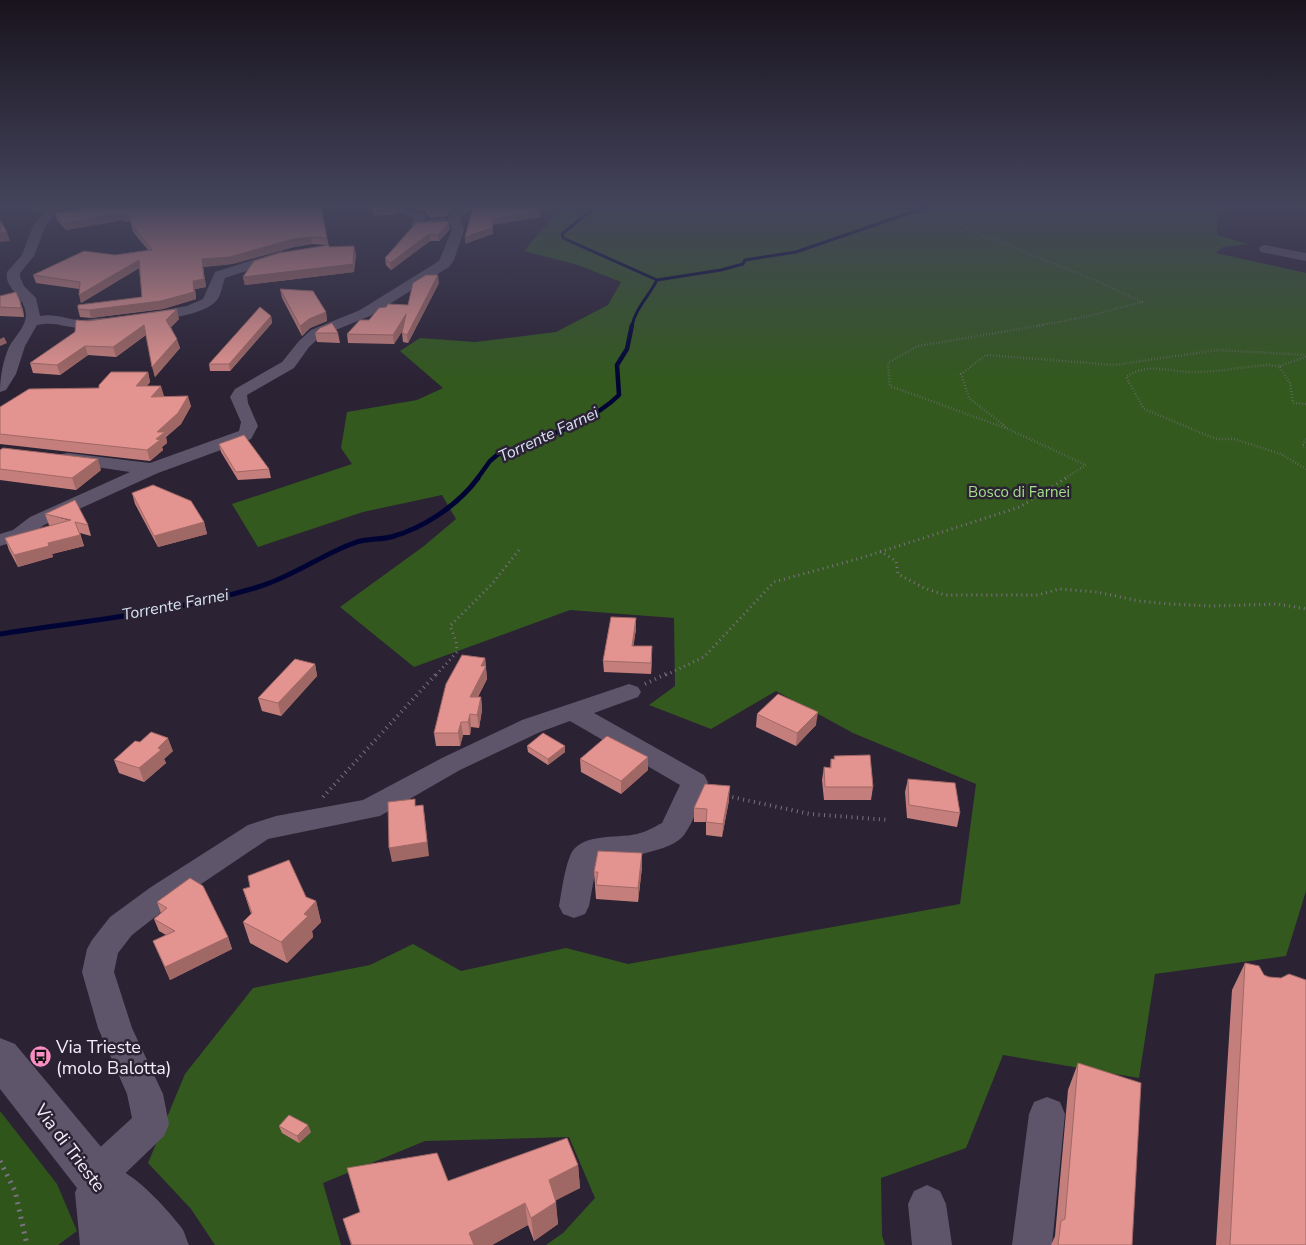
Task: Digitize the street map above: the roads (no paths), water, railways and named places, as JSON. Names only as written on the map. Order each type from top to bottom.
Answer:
[{"type":"main road","name":"Via di Trieste","points":[[0,1057],[96,1176],[131,1245]]},
{"type":"main road","points":[[96,1176],[104,1245]]},
{"type":"main road","points":[[96,1176],[136,1212],[165,1245]]},
{"type":"street","points":[[0,387],[8,374],[20,340],[32,322],[33,315],[29,298],[19,289],[13,277],[14,272],[20,265]]},
{"type":"street","points":[[135,318],[199,306],[208,301],[212,296],[220,275],[250,265]]},
{"type":"street","points":[[0,540],[20,534],[37,521],[151,468],[245,435],[251,430],[252,425],[239,403],[238,397],[241,392],[288,365],[316,333],[366,313],[442,265]]},
{"type":"street","points":[[32,322],[50,318],[80,324],[116,321]]},
{"type":"street","points":[[50,456],[151,468]]},
{"type":"street","points":[[96,1176],[151,1124],[145,1094],[115,1028],[98,972],[103,949],[121,926],[162,895],[258,832],[276,826],[370,809],[451,764],[531,726],[629,692]]},
{"type":"street","points":[[571,711],[695,782],[672,830],[656,839],[637,845],[592,850],[584,857],[574,906]]},
{"type":"street","points":[[1032,1245],[1047,1114]]},
{"type":"street","points":[[927,1204],[932,1245]]},
{"type":"waterway","name":"Torrente Farnei","points":[[624,265],[657,280]]},
{"type":"waterway","points":[[657,280],[721,270],[739,265]]},
{"type":"waterway","name":"Torrente Farnei","points":[[632,326],[639,308],[657,280]]},
{"type":"waterway","name":"Torrente Farnei","points":[[477,479],[490,461],[497,455],[578,423],[607,406],[619,395],[617,365],[627,349],[632,325]]},
{"type":"waterway","name":"Torrente Farnei","points":[[0,634],[195,603],[271,583],[354,543],[363,540],[391,537],[416,528],[450,506],[478,478]]},
{"type":"place","name":"Via Trieste (molo Balotta)","points":[[40,1057]]},
{"type":"park label","name":"Bosco di Farnei","points":[[1019,492]]}]
